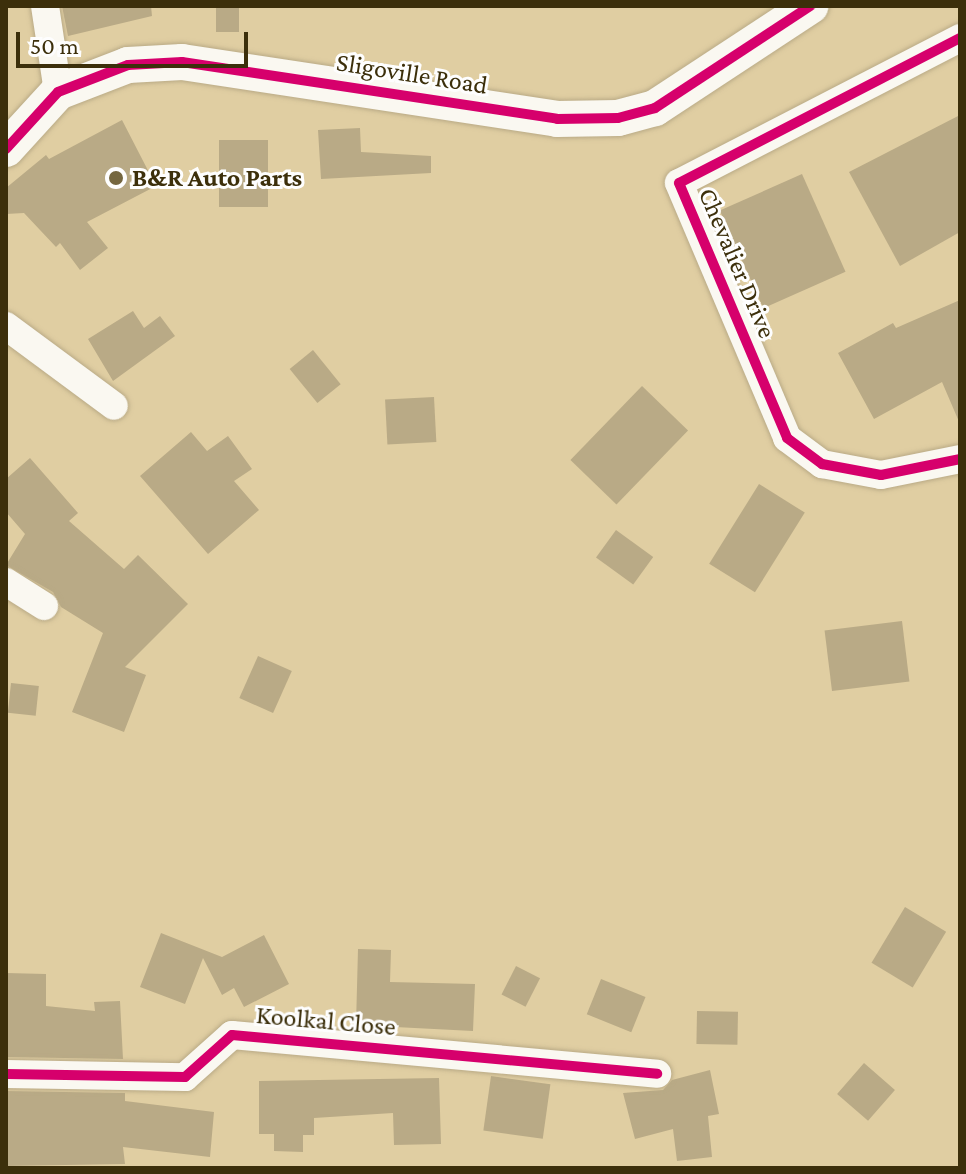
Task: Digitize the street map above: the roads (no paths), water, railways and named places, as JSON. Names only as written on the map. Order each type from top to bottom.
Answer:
[{"type":"street","points":[[45,6],[58,92]]},
{"type":"street","name":"Sligoville Road","points":[[6,149],[58,92],[128,65],[182,62],[557,119],[618,118],[655,108],[810,6]]},
{"type":"street","name":"Chevalier Drive","points":[[960,38],[679,183],[787,438],[822,464],[881,475],[960,459]]},
{"type":"street","points":[[6,326],[114,406]]},
{"type":"street","points":[[6,582],[44,606]]},
{"type":"street","name":"Koolkal Close","points":[[6,1074],[185,1077],[232,1035],[657,1074]]},
{"type":"place","name":"B&R Auto Parts","points":[[116,178]]}]
